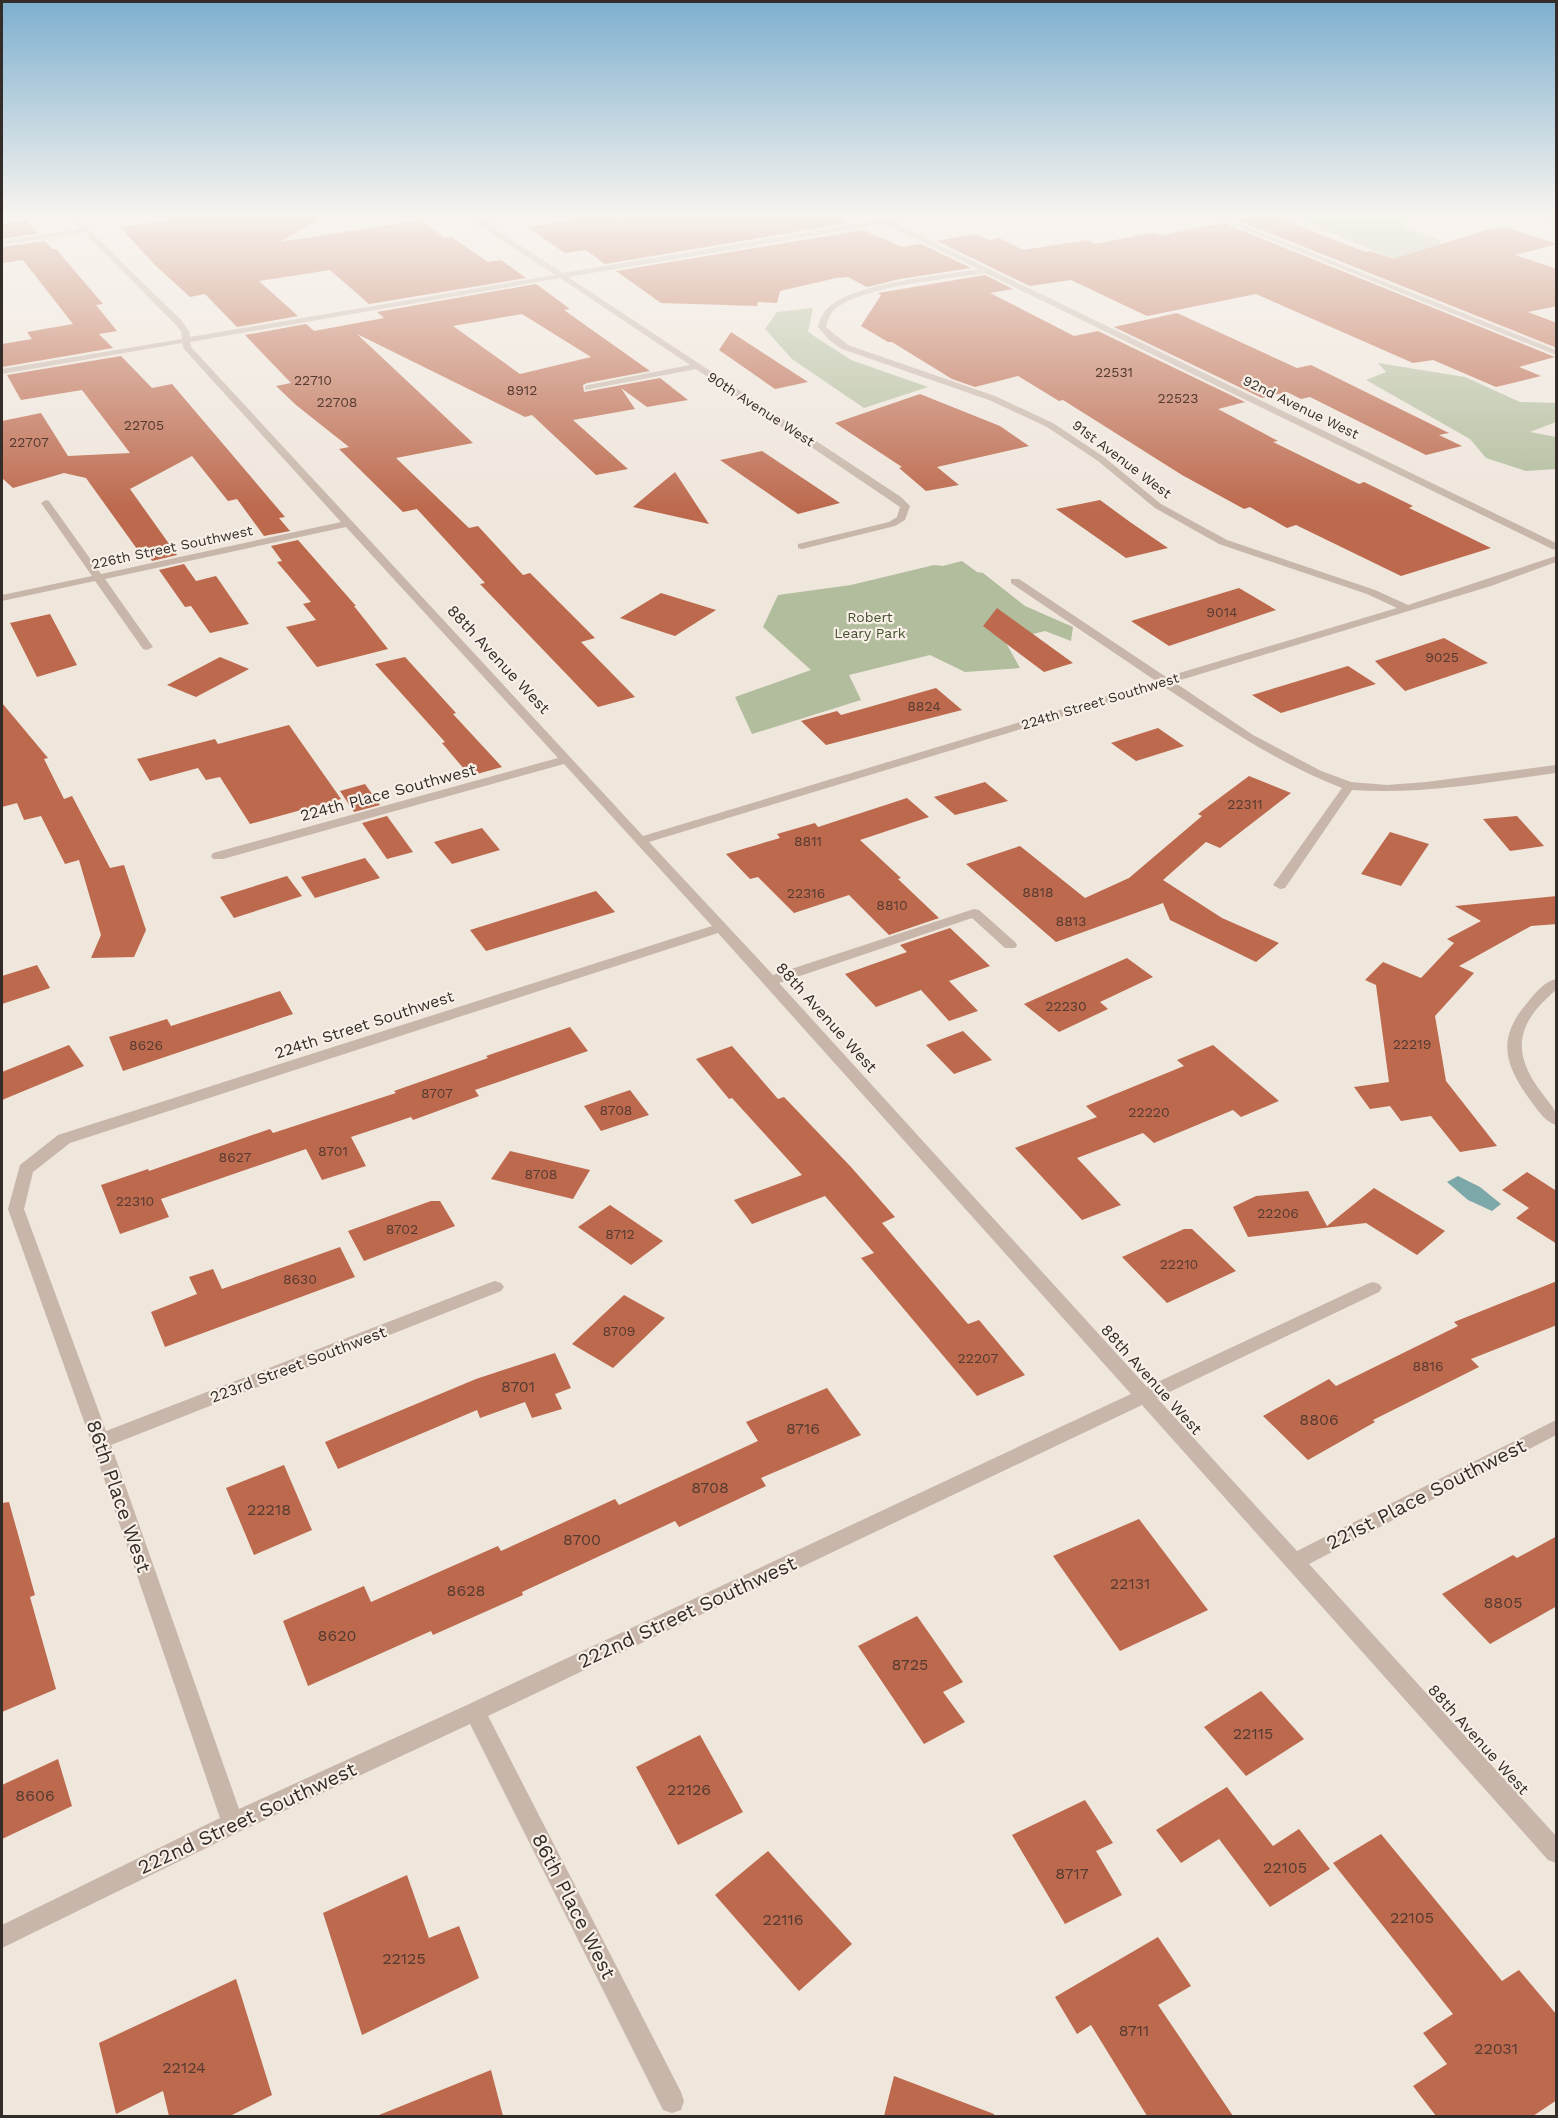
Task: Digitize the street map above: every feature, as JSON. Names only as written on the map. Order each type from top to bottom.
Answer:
[{"type":"street","name":"88th Avenue West","points":[[169,313],[185,331],[187,347],[642,840],[1557,1852]]},
{"type":"street","points":[[2,372],[345,313]]},
{"type":"street","name":"90th Avenue West","points":[[616,313],[898,499],[905,506],[902,518],[892,524],[802,546]]},
{"type":"street","name":"91st Avenue West","points":[[828,313],[824,316],[822,327],[845,347],[992,398],[1050,425],[1101,459],[1158,506],[1223,542],[1371,592],[1407,608]]},
{"type":"street","name":"92nd Avenue West","points":[[1075,313],[1557,548]]},
{"type":"street","points":[[1456,313],[1557,353]]},
{"type":"street","points":[[588,388],[696,366]]},
{"type":"street","points":[[46,503],[147,647]]},
{"type":"street","name":"226th Street Southwest","points":[[2,598],[349,523]]},
{"type":"street","name":"224th Street Southwest","points":[[642,840],[1508,577],[1557,559]]},
{"type":"street","points":[[1016,581],[1259,744],[1317,774],[1348,786],[1387,789],[1426,786],[1557,769]]},
{"type":"street","name":"224th Place Southwest","points":[[218,856],[566,760]]},
{"type":"street","points":[[1280,885],[1348,786]]},
{"type":"street","points":[[770,981],[974,914],[1010,945]]},
{"type":"street","name":"224th Street Southwest","points":[[26,1169],[64,1139],[721,928]]},
{"type":"street","points":[[1557,983],[1539,997],[1527,1014],[1512,1047],[1521,1073],[1542,1107],[1557,1120]]},
{"type":"street","name":"86th Place West","points":[[26,1169],[16,1209],[100,1441],[233,1823]]},
{"type":"street","name":"223rd Street Southwest","points":[[100,1441],[495,1287]]},
{"type":"street","name":"222nd Street Southwest","points":[[2,1937],[233,1823],[475,1712],[1142,1395],[1373,1288]]},
{"type":"street","name":"221st Place Southwest","points":[[1295,1562],[1557,1427]]},
{"type":"street","name":"86th Place West","points":[[475,1712],[672,2100]]},
{"type":"green space","points":[[776,313],[812,313],[808,332],[851,360],[928,387],[864,408],[792,359],[765,329]]},
{"type":"green space","points":[[1378,363],[1465,377],[1520,402],[1556,403],[1556,422],[1530,432],[1556,437],[1556,469],[1526,471],[1486,458],[1470,439],[1366,380],[1386,372]]},
{"type":"green space","name":"Robert Leary Park","points":[[962,561],[977,572],[983,573],[1025,606],[1073,627],[1071,641],[1045,631],[1005,641],[1020,668],[965,672],[930,655],[849,675],[861,700],[752,734],[735,697],[811,670],[763,627],[778,595],[851,585],[934,565],[943,566]]},
{"type":"water","points":[[1458,1176],[1480,1187],[1501,1204],[1492,1211],[1468,1200],[1447,1182]]},
{"type":"building","points":[[64,313],[102,313],[117,331],[99,334],[113,348],[2,367],[2,344],[32,339],[27,332],[73,324]]},
{"type":"building","points":[[223,313],[294,313],[298,316],[237,327]]},
{"type":"building","points":[[378,313],[568,313],[650,371],[587,383],[583,385],[584,392],[660,378],[688,400],[647,407],[621,388],[635,409],[573,420],[628,469],[596,475],[532,415],[525,417],[357,334],[473,443],[396,458],[469,528],[478,526],[523,575],[530,573],[595,638],[581,642],[635,697],[598,707],[480,584],[485,583],[417,509],[403,512],[339,449],[349,447],[276,386],[291,383],[245,335],[306,324],[314,331],[384,318]],"holes":[[[522,314],[591,357],[520,374],[453,326]]]},
{"type":"building","points":[[869,313],[1029,313],[1074,336],[1098,331],[1245,402],[1218,409],[1278,441],[1273,442],[1359,484],[1364,482],[1413,506],[1409,508],[1491,548],[1401,576],[1296,525],[1287,528],[1250,507],[1244,509],[1182,475],[1063,400],[1059,401],[1018,376],[975,387],[952,379],[861,326]]},
{"type":"building","points":[[1140,313],[1163,313],[1147,316]]},
{"type":"building","points":[[1177,313],[1297,368],[1311,365],[1449,433],[1439,435],[1462,446],[1426,455],[1310,397],[1301,399],[1287,392],[1262,398],[1114,327]]},
{"type":"building","points":[[1299,313],[1446,313],[1555,357],[1519,367],[1541,376],[1496,387],[1433,360],[1413,363]]},
{"type":"building","points":[[1469,313],[1530,313],[1557,323],[1557,348]]},
{"type":"building","points":[[731,332],[808,382],[775,389],[719,350]]},
{"type":"building","points":[[121,356],[152,388],[172,384],[285,517],[279,518],[290,531],[264,536],[237,499],[228,501],[192,456],[130,489],[177,555],[152,561],[143,547],[137,549],[86,478],[64,473],[13,488],[2,478],[2,421],[41,413],[68,456],[130,453],[82,390],[21,400],[7,375]]},
{"type":"building","points":[[920,394],[1000,426],[1029,446],[937,467],[959,485],[926,491],[899,468],[902,467],[835,423]]},
{"type":"building","points":[[762,451],[840,503],[798,514],[720,460]]},
{"type":"building","points":[[675,472],[709,524],[633,507]]},
{"type":"building","points":[[1100,500],[1168,548],[1126,558],[1056,509]]},
{"type":"building","points":[[298,540],[356,606],[354,606],[388,649],[317,667],[286,627],[316,620],[303,604],[311,602],[277,562],[282,561],[271,546]]},
{"type":"building","points":[[184,564],[196,581],[216,576],[249,624],[210,633],[191,606],[185,607],[159,570]]},
{"type":"building","points":[[1239,588],[1276,610],[1169,646],[1131,621]]},
{"type":"building","points":[[661,593],[716,610],[675,636],[620,618]]},
{"type":"building","points":[[997,608],[1073,663],[1044,672],[983,626]]},
{"type":"building","points":[[50,614],[77,665],[37,677],[10,623]]},
{"type":"building","points":[[1444,638],[1488,663],[1405,691],[1375,661]]},
{"type":"building","points":[[220,657],[249,669],[196,697],[167,685]]},
{"type":"building","points":[[405,657],[502,767],[470,776],[442,743],[445,742],[375,664]]},
{"type":"building","points":[[1348,666],[1376,684],[1281,713],[1252,695]]},
{"type":"building","points":[[936,688],[962,710],[826,745],[801,721],[837,711],[841,715]]},
{"type":"building","points":[[2,703],[48,758],[44,759],[64,799],[72,796],[110,868],[124,865],[146,930],[134,957],[91,958],[101,935],[79,860],[65,864],[41,816],[24,820],[17,803],[2,807]]},
{"type":"building","points":[[289,725],[341,799],[250,824],[220,777],[206,780],[198,768],[150,781],[137,759],[215,739],[218,744]]},
{"type":"building","points":[[1158,728],[1184,746],[1136,761],[1111,743]]},
{"type":"building","points":[[1249,776],[1291,793],[1220,848],[1206,842],[1163,880],[1222,918],[1279,943],[1256,962],[1170,920],[1163,903],[1056,942],[966,864],[1020,846],[1085,898],[1129,878],[1202,816],[1198,814]]},
{"type":"building","points":[[985,782],[1008,801],[955,815],[934,797]]},
{"type":"building","points":[[365,784],[380,805],[354,812],[340,791]]},
{"type":"building","points":[[907,798],[929,817],[860,840],[939,918],[889,935],[849,895],[794,913],[758,877],[750,879],[726,854],[780,838],[777,834],[815,823],[818,827]]},
{"type":"building","points":[[387,816],[413,852],[387,859],[362,823]]},
{"type":"building","points":[[1517,816],[1544,846],[1510,851],[1483,819]]},
{"type":"building","points":[[482,828],[500,850],[452,864],[434,842]]},
{"type":"building","points":[[1390,832],[1429,844],[1401,886],[1361,874]]},
{"type":"building","points":[[365,858],[380,878],[315,898],[301,877]]},
{"type":"building","points":[[287,876],[302,896],[234,918],[220,897]]},
{"type":"building","points":[[596,891],[615,912],[486,951],[470,930]]},
{"type":"building","points":[[1557,896],[1557,924],[1531,926],[1459,966],[1474,973],[1435,1016],[1446,1081],[1497,1146],[1460,1152],[1431,1116],[1401,1121],[1390,1106],[1370,1109],[1354,1087],[1389,1082],[1376,985],[1365,980],[1383,962],[1421,978],[1454,943],[1447,939],[1481,921],[1455,906]]},
{"type":"building","points":[[950,928],[990,966],[949,981],[978,1011],[949,1021],[921,990],[876,1007],[845,974],[907,952],[900,945]]},
{"type":"building","points":[[1127,958],[1153,977],[1100,1002],[1108,1009],[1059,1032],[1024,1004]]},
{"type":"building","points":[[37,965],[50,988],[2,1004],[2,976]]},
{"type":"building","points":[[280,991],[293,1014],[123,1071],[109,1037],[167,1019],[171,1026]]},
{"type":"building","points":[[570,1027],[588,1051],[475,1090],[479,1096],[413,1120],[411,1117],[351,1137],[366,1166],[322,1180],[306,1149],[161,1199],[169,1217],[120,1234],[101,1185],[148,1169],[149,1171],[270,1129],[273,1133],[396,1093],[394,1091]]},
{"type":"building","points":[[963,1031],[992,1060],[954,1074],[926,1045]]},
{"type":"building","points":[[69,1045],[84,1066],[2,1100],[2,1072]]},
{"type":"building","points":[[1213,1045],[1279,1101],[1241,1117],[1233,1110],[1154,1143],[1143,1133],[1077,1158],[1121,1205],[1082,1220],[1015,1148],[1097,1117],[1086,1106],[1184,1066],[1177,1060]]},
{"type":"building","points":[[732,1046],[778,1099],[784,1097],[895,1217],[882,1223],[968,1324],[979,1320],[1025,1375],[977,1396],[861,1258],[874,1253],[825,1196],[752,1224],[734,1200],[802,1175],[732,1098],[729,1099],[696,1059]]},
{"type":"building","points":[[630,1090],[649,1115],[601,1131],[584,1106]]},
{"type":"building","points":[[510,1151],[590,1170],[573,1199],[491,1179]]},
{"type":"building","points":[[1527,1172],[1555,1190],[1557,1188],[1557,1244],[1516,1218],[1529,1208],[1502,1190]]},
{"type":"building","points":[[1374,1188],[1445,1231],[1417,1255],[1366,1223],[1248,1237],[1233,1207],[1256,1196],[1308,1191],[1327,1226]]},
{"type":"building","points":[[431,1201],[440,1201],[455,1226],[364,1261],[348,1231]]},
{"type":"building","points":[[610,1205],[663,1241],[631,1265],[578,1227]]},
{"type":"building","points":[[1184,1229],[1192,1229],[1236,1271],[1167,1303],[1122,1257]]},
{"type":"building","points":[[340,1247],[355,1277],[165,1347],[151,1312],[197,1294],[189,1277],[213,1269],[222,1289]]},
{"type":"building","points":[[1557,1281],[1557,1325],[1471,1359],[1479,1367],[1373,1420],[1375,1422],[1308,1460],[1263,1416],[1329,1379],[1336,1386],[1458,1326],[1454,1322]]},
{"type":"building","points":[[624,1295],[665,1318],[613,1368],[572,1344]]},
{"type":"building","points":[[555,1353],[571,1388],[555,1394],[562,1409],[532,1418],[525,1402],[480,1418],[477,1410],[338,1469],[325,1442],[476,1379]]},
{"type":"building","points":[[827,1388],[861,1435],[761,1478],[766,1486],[679,1527],[675,1521],[522,1592],[523,1595],[433,1635],[431,1631],[308,1686],[283,1621],[364,1586],[371,1602],[498,1546],[501,1551],[615,1499],[619,1505],[758,1441],[746,1422]]},
{"type":"building","points":[[284,1465],[312,1530],[254,1555],[226,1488]]},
{"type":"building","points":[[9,1502],[35,1595],[30,1597],[56,1689],[2,1712],[2,1503]]},
{"type":"building","points":[[1139,1519],[1208,1610],[1120,1651],[1053,1556]]},
{"type":"building","points":[[1557,1536],[1557,1606],[1490,1644],[1442,1594],[1513,1555],[1517,1558]]},
{"type":"building","points":[[917,1616],[963,1682],[943,1692],[965,1722],[924,1744],[858,1646]]},
{"type":"building","points":[[1261,1691],[1304,1739],[1246,1776],[1204,1727]]},
{"type":"building","points":[[700,1735],[743,1812],[678,1845],[636,1767]]},
{"type":"building","points":[[58,1759],[72,1806],[2,1839],[2,1785]]},
{"type":"building","points":[[1227,1787],[1273,1846],[1299,1829],[1330,1869],[1270,1907],[1219,1839],[1181,1863],[1156,1830]]},
{"type":"building","points":[[1085,1800],[1113,1843],[1096,1851],[1122,1895],[1065,1924],[1012,1835]]},
{"type":"building","points":[[1381,1834],[1502,1981],[1519,1970],[1557,2015],[1557,2100],[1533,2116],[1436,2116],[1413,2086],[1447,2064],[1423,2033],[1453,2014],[1333,1863]]},
{"type":"building","points":[[768,1851],[852,1944],[799,1991],[715,1895]]},
{"type":"building","points":[[407,1875],[429,1938],[459,1926],[479,1978],[362,2035],[323,1913]]},
{"type":"building","points":[[1158,1937],[1191,1986],[1158,2005],[1233,2116],[1147,2116],[1091,2025],[1077,2034],[1055,1997]]},
{"type":"building","points":[[236,1979],[272,2095],[230,2116],[169,2116],[163,2091],[116,2114],[99,2043]]},
{"type":"building","points":[[491,2070],[503,2116],[379,2116],[379,2115]]},
{"type":"building","points":[[894,2076],[994,2114],[994,2116],[884,2116]]}]
